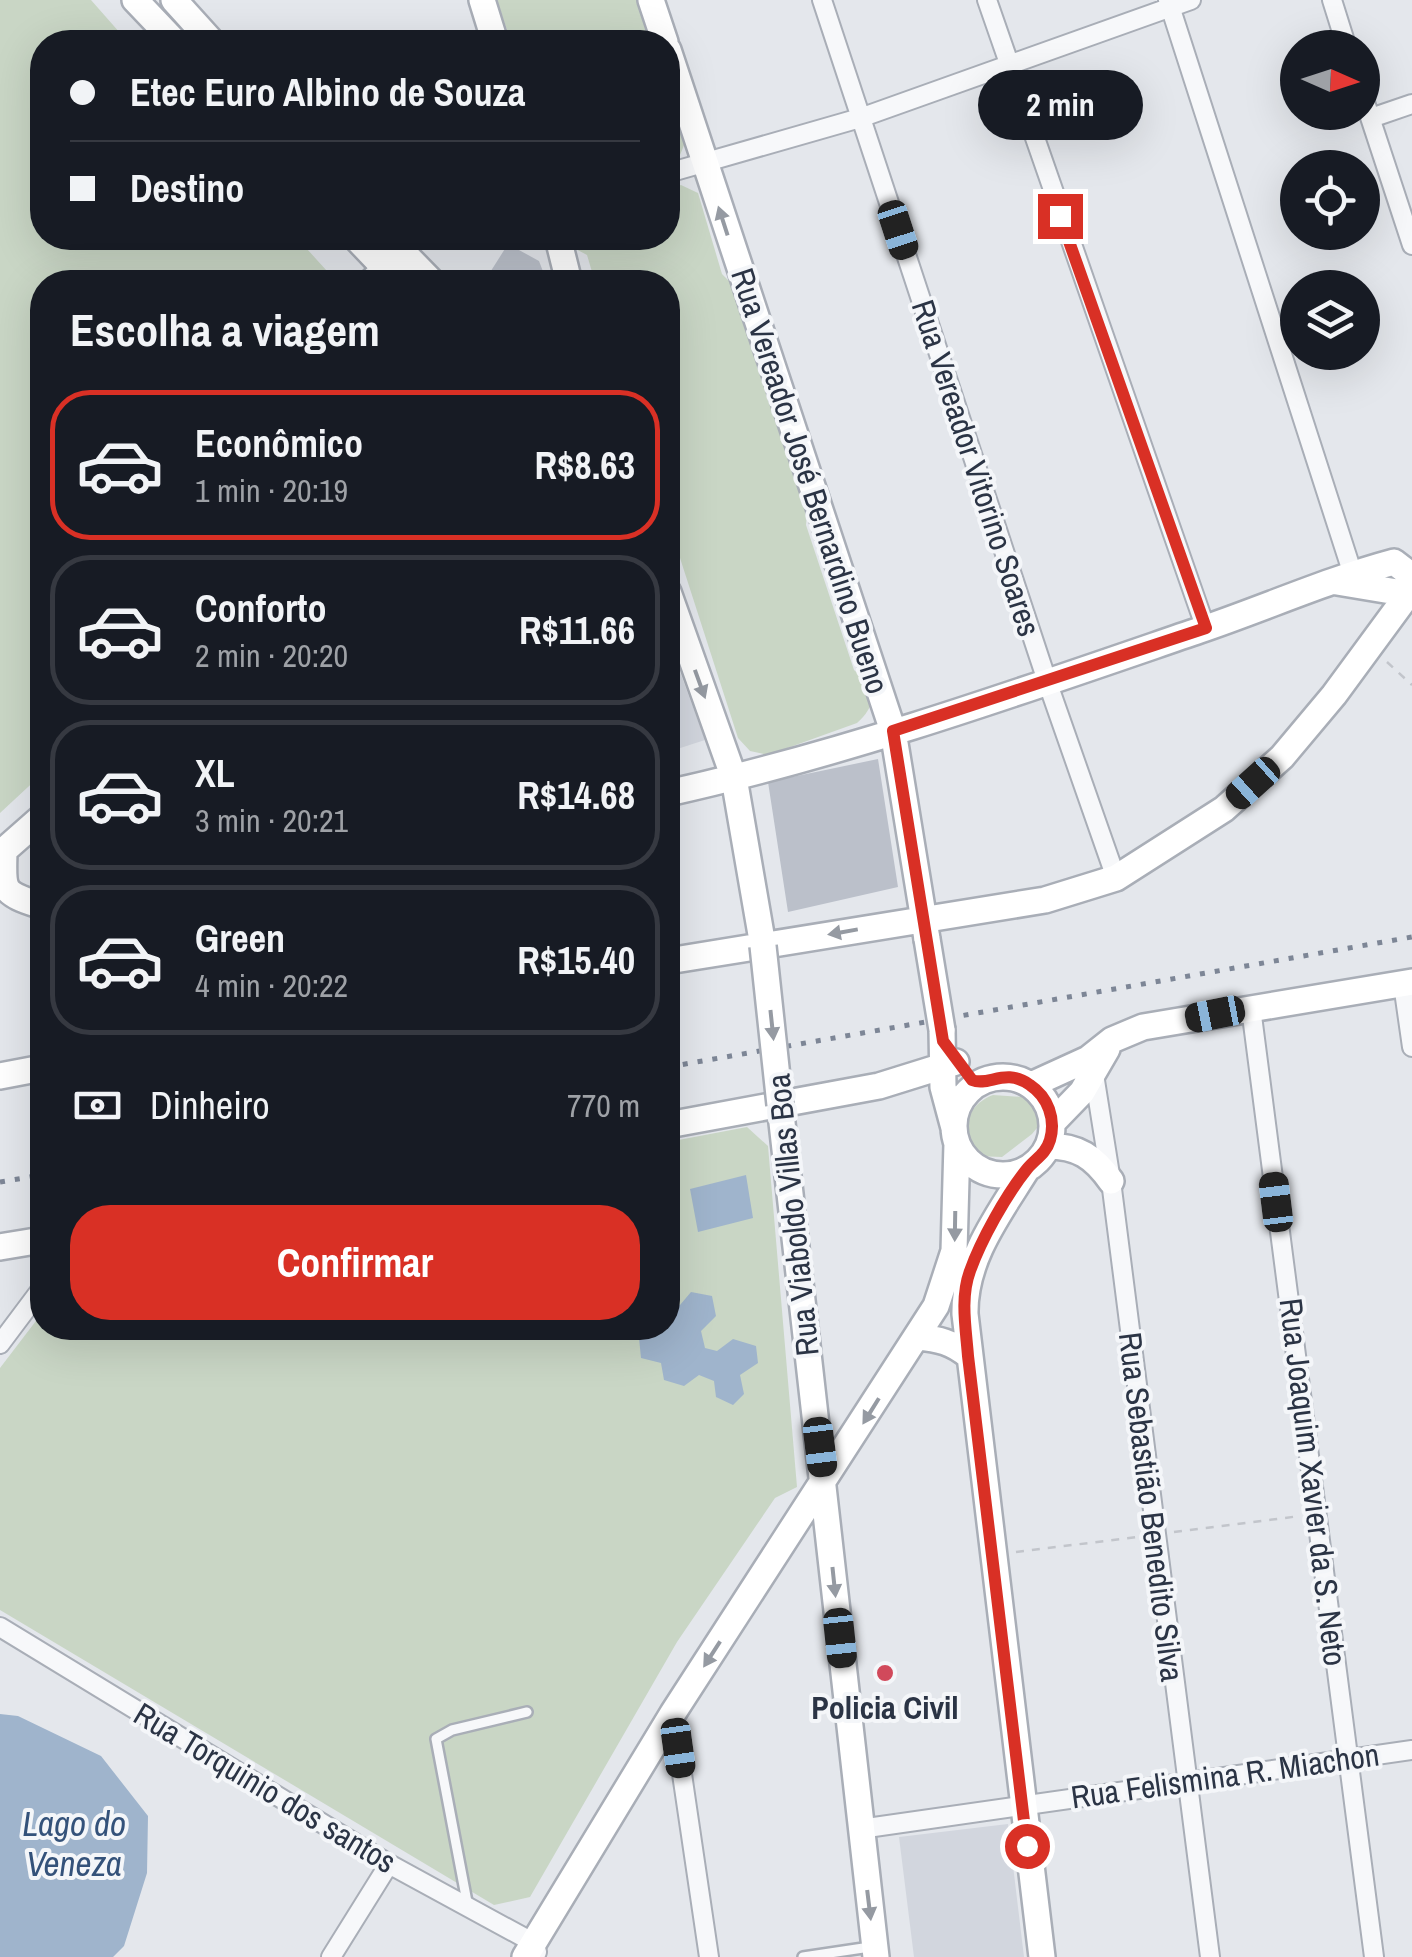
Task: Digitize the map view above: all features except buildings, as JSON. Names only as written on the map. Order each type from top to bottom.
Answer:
[{"type":"main road","points":[[174,0],[201,30]]},
{"type":"main road","points":[[482,0],[492,30]]},
{"type":"main road","points":[[651,0],[661,30]]},
{"type":"main road","points":[[149,4],[167,30]]},
{"type":"main road","name":"Rua Vereador José Bernardino Bueno","points":[[680,87],[893,731],[946,1050],[946,1101],[956,1135]]},
{"type":"main road","points":[[382,257],[408,270]]},
{"type":"main road","points":[[680,790],[893,731],[1206,628],[1327,581],[1408,575]]},
{"type":"main road","points":[[680,960],[764,946],[924,929],[1045,900],[1116,878],[1224,809],[1282,757],[1370,646],[1408,575]]},
{"type":"main road","name":"Rua Viaboldo Villas Boa","points":[[680,643],[734,778],[764,946],[876,1952]]},
{"type":"main road","points":[[30,828],[2,853],[3,885],[8,894],[30,902]]},
{"type":"main road","points":[[0,910],[30,906]]},
{"type":"main road","points":[[1042,1957],[968,1356],[965,1293],[969,1272],[988,1232],[1073,1102],[1091,1065],[1112,1040],[1143,1028],[1408,983]]},
{"type":"main road","points":[[680,1123],[879,1086],[946,1050],[978,1083]]},
{"type":"main road","points":[[1031,1085],[1091,1065]]},
{"type":"main road","points":[[0,1076],[30,1070]]},
{"type":"main road","points":[[533,1952],[674,1713],[936,1306],[951,1266],[956,1110],[965,1094],[978,1083],[1007,1076],[1031,1085],[1042,1095],[1050,1135]]},
{"type":"main road","points":[[956,1135],[968,1161],[986,1172],[1007,1175],[1027,1169]]},
{"type":"main road","points":[[1050,1135],[1090,1156],[1111,1182]]},
{"type":"main road","points":[[0,1248],[30,1242]]},
{"type":"main road","points":[[917,1338],[941,1339],[968,1356]]},
{"type":"street","name":"Rua Vereador Vitorino Soares","points":[[822,0],[1116,878]]},
{"type":"street","points":[[987,0],[1206,628]]},
{"type":"street","points":[[680,169],[860,118],[1169,4],[1191,0]]},
{"type":"street","points":[[1332,0],[1342,30]]},
{"type":"street","points":[[1169,4],[1354,578]]},
{"type":"street","points":[[1380,115],[1412,104]]},
{"type":"street","points":[[1375,130],[1412,245]]},
{"type":"street","points":[[1408,983],[1412,1047]]},
{"type":"street","name":"Rua Joaquim Xavier da S. Neto","points":[[1251,1008],[1374,1957]]},
{"type":"street","name":"Rua Sebastião Benedito Silva","points":[[1091,1065],[1111,1182],[1210,1957]]},
{"type":"street","points":[[0,1344],[30,1304]]},
{"type":"street","name":"Rua Torquinio dos santos","points":[[0,1627],[469,1909],[533,1952]]},
{"type":"street","points":[[674,1713],[709,1957]]},
{"type":"street","name":"Rua Felismina R. Miachon","points":[[860,1828],[1412,1750]]},
{"type":"street","points":[[331,1957],[389,1864]]},
{"type":"lane","points":[[469,1909],[436,1739],[452,1730],[527,1712]]},
{"type":"lane","points":[[803,1957],[876,1952]]},
{"type":"path","points":[[1370,646],[1412,685]]},
{"type":"shaded area","points":[[680,672],[705,740],[680,748]]},
{"type":"shaded area","points":[[1008,1824],[1024,1957],[914,1957],[899,1837]]},
{"type":"green space","points":[[0,0],[91,0],[117,30],[30,30],[30,250],[308,250],[326,270],[30,270],[30,785],[0,813]]},
{"type":"green space","points":[[497,0],[642,0],[652,30],[507,30]]},
{"type":"green space","points":[[680,116],[687,138],[680,155]]},
{"type":"green space","points":[[680,185],[698,193],[722,274],[737,289],[808,502],[806,525],[854,670],[869,682],[873,693],[868,710],[857,723],[768,755],[750,751],[738,738],[680,558],[680,270],[591,270],[587,255],[578,250],[680,250]]},
{"type":"green space","points":[[993,1095],[1022,1097],[1041,1113],[1042,1122],[1002,1157],[975,1156],[968,1137],[968,1120],[976,1106]]},
{"type":"green space","points":[[747,1127],[768,1146],[797,1487],[775,1498],[677,1642],[530,1897],[494,1905],[0,1610],[0,1368],[30,1329],[30,1340],[680,1340],[680,1140]]},
{"type":"water","points":[[746,1175],[753,1218],[698,1232],[690,1189]]},
{"type":"water","points":[[691,1292],[712,1296],[716,1316],[701,1331],[705,1348],[717,1351],[733,1339],[756,1346],[758,1363],[740,1375],[744,1394],[733,1405],[716,1397],[714,1381],[699,1375],[684,1386],[664,1380],[661,1363],[641,1358],[639,1340],[680,1340],[680,1305]]},
{"type":"water","name":"Lago do Veneza","points":[[0,1714],[18,1716],[101,1756],[148,1816],[147,1873],[124,1946],[113,1957],[0,1957]]},
{"type":"railway","points":[[680,1065],[1412,937]]},
{"type":"railway","points":[[0,1182],[30,1177]]},
{"type":"place","name":"Policia Civil","points":[[885,1673]]},
{"type":"route","points":[[1027,1846],[968,1356],[965,1293],[969,1272],[988,1232],[1027,1169],[1043,1155],[1051,1138],[1052,1123],[1042,1095],[1031,1085],[1007,1076],[978,1083],[963,1072],[943,1041],[893,731],[1206,628],[1060,216]]}]
